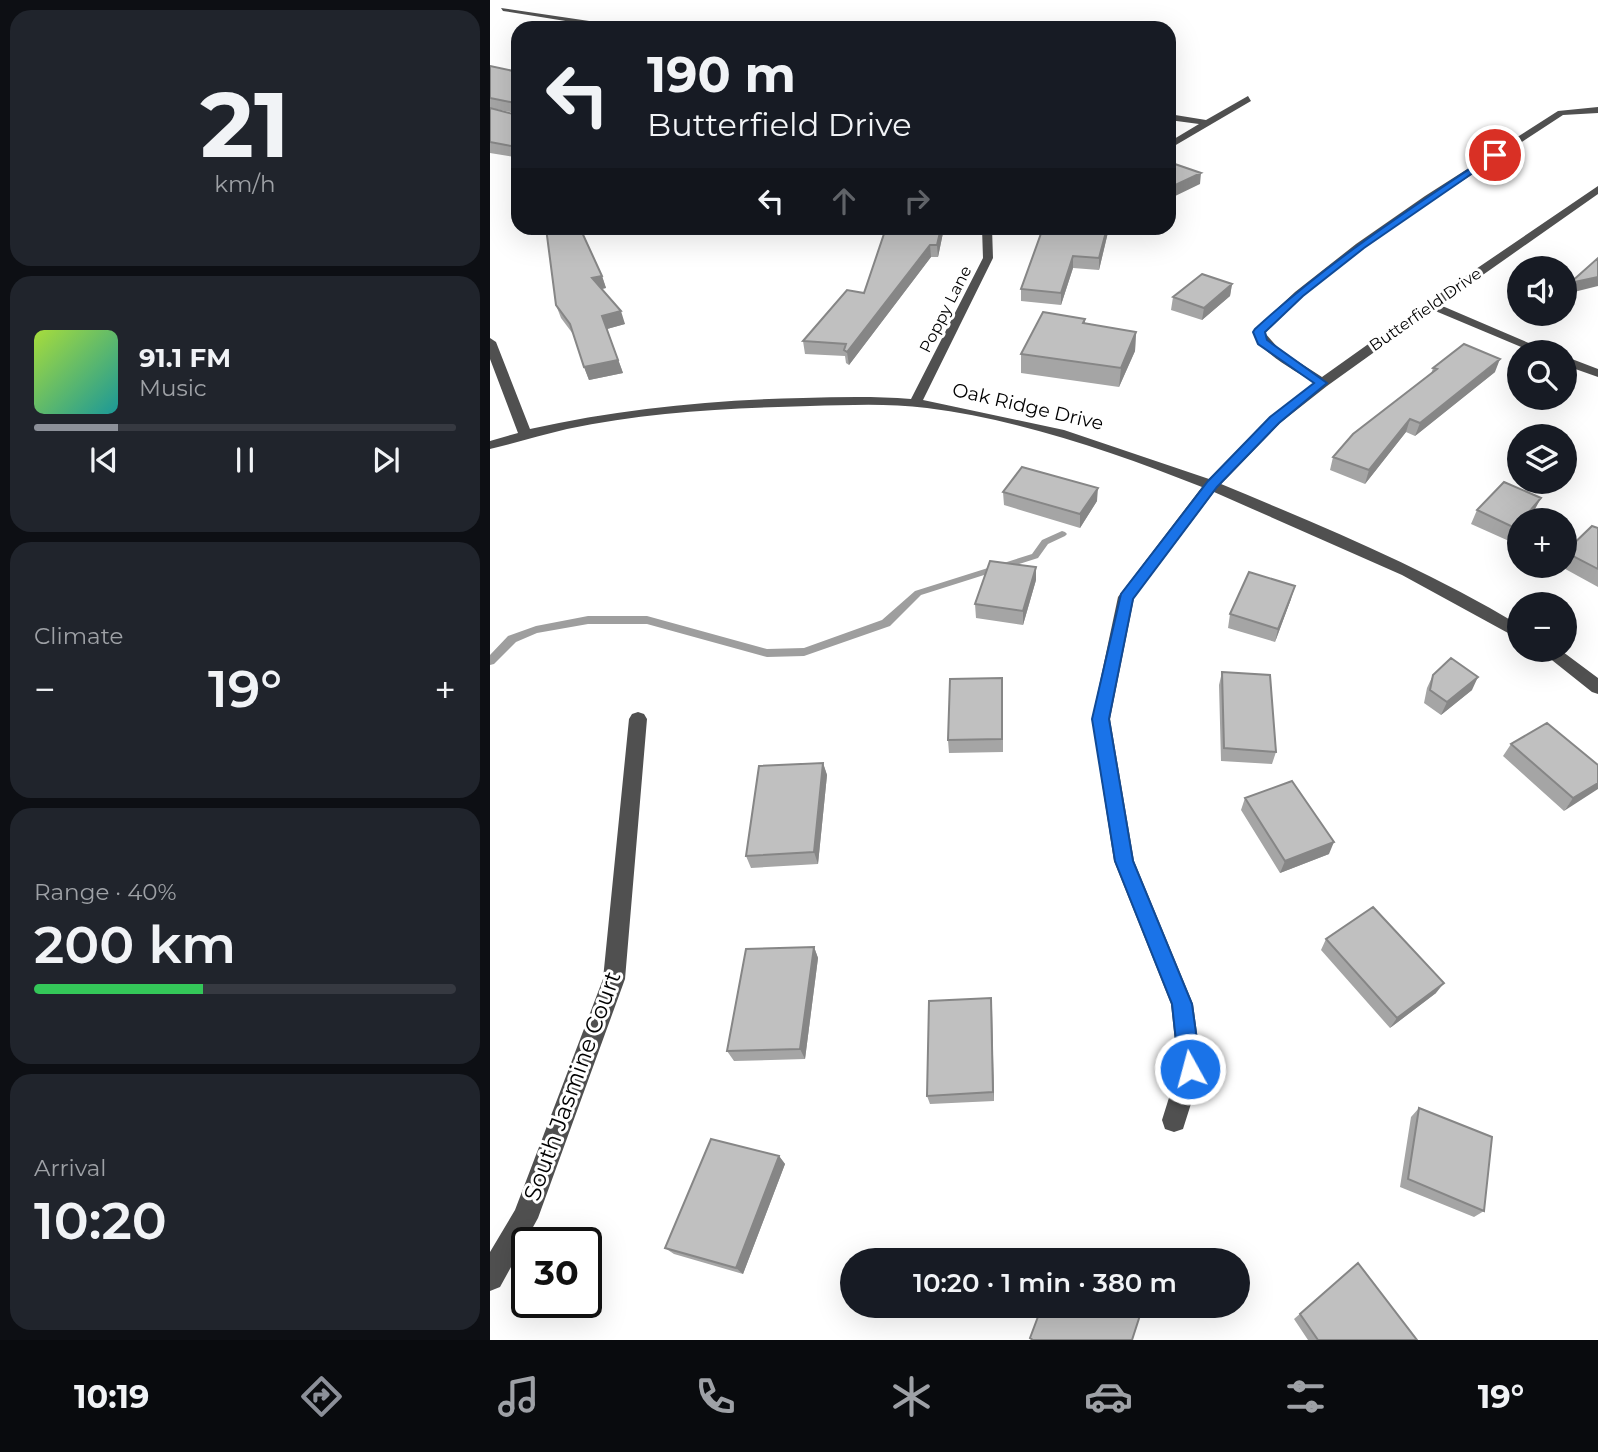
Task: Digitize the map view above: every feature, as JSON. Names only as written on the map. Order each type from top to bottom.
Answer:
[{"type":"street","points":[[490,13],[514,4]]},
{"type":"street","points":[[503,9],[579,21]]},
{"type":"street","points":[[1176,142],[1248,99]]},
{"type":"street","points":[[1322,383],[1262,342],[1259,332],[1299,294],[1360,246],[1429,198],[1561,113],[1598,110]]},
{"type":"street","points":[[1176,118],[1209,123]]},
{"type":"street","name":"Butterfield Drive","points":[[1174,1120],[1190,1069],[1182,1004],[1124,861],[1101,719],[1126,597],[1212,484],[1275,420],[1430,305],[1598,188]]},
{"type":"street","name":"Poppy Lane","points":[[915,403],[962,305],[984,268],[988,258],[987,235]]},
{"type":"street","points":[[1430,305],[1516,340]]},
{"type":"street","points":[[490,342],[525,434]]},
{"type":"street","points":[[1577,365],[1598,373]]},
{"type":"street","name":"Oak Ridge Drive","points":[[490,445],[525,434],[661,411],[752,403],[915,403],[1016,421],[1078,436],[1212,484],[1400,566],[1507,626]]},
{"type":"street","points":[[1564,662],[1598,687]]},
{"type":"street","name":"South Jasmine Court","points":[[490,1277],[525,1218],[614,979],[638,719]]},
{"type":"building","points":[[490,66],[511,70],[511,102],[490,98]]},
{"type":"building","points":[[490,108],[511,113],[511,146],[490,142]]},
{"type":"building","points":[[1176,164],[1201,173],[1176,185]]},
{"type":"building","points":[[547,235],[583,235],[602,276],[592,278],[621,311],[602,316],[618,360],[584,367],[570,324],[556,305]]},
{"type":"building","points":[[884,235],[939,235],[937,245],[930,245],[847,352],[844,350],[846,344],[803,341],[847,290],[864,293]]},
{"type":"building","points":[[1040,235],[1105,235],[1099,258],[1073,256],[1061,293],[1021,289]]},
{"type":"building","points":[[1598,258],[1598,277],[1577,282],[1577,277]]},
{"type":"building","points":[[1202,274],[1232,284],[1204,308],[1173,297]]},
{"type":"building","points":[[1043,312],[1085,319],[1083,323],[1136,332],[1121,368],[1021,354]]},
{"type":"building","points":[[1464,344],[1500,359],[1420,423],[1410,419],[1369,470],[1333,457],[1353,434],[1437,369],[1433,368]]},
{"type":"building","points":[[1022,467],[1098,488],[1080,514],[1003,492]]},
{"type":"building","points":[[1504,482],[1507,483],[1507,494],[1532,494],[1541,498],[1532,508],[1507,508],[1507,524],[1477,510]]},
{"type":"building","points":[[1592,526],[1598,528],[1598,569],[1577,558],[1577,540]]},
{"type":"building","points":[[990,561],[1036,567],[1023,611],[975,604]]},
{"type":"building","points":[[1249,572],[1295,586],[1278,629],[1230,614]]},
{"type":"building","points":[[1451,658],[1478,677],[1447,702],[1430,690],[1433,675]]},
{"type":"building","points":[[1222,672],[1270,675],[1276,752],[1224,748]]},
{"type":"building","points":[[1002,678],[1002,739],[948,740],[950,679]]},
{"type":"building","points":[[1547,723],[1598,765],[1598,783],[1573,798],[1511,744]]},
{"type":"building","points":[[823,763],[814,852],[746,856],[759,766]]},
{"type":"building","points":[[1292,781],[1334,842],[1285,861],[1245,798]]},
{"type":"building","points":[[1373,907],[1444,983],[1397,1018],[1326,939]]},
{"type":"building","points":[[814,947],[800,1049],[727,1051],[746,949]]},
{"type":"building","points":[[991,998],[993,1092],[927,1096],[929,1001]]},
{"type":"building","points":[[1419,1108],[1492,1137],[1484,1211],[1408,1179]]},
{"type":"building","points":[[711,1139],[779,1156],[736,1268],[665,1248]]},
{"type":"building","points":[[1358,1263],[1417,1340],[1318,1340],[1300,1314]]},
{"type":"building","points":[[1038,1318],[1139,1318],[1132,1340],[1030,1338]]},
{"type":"waterway","points":[[490,661],[512,639],[536,630],[588,620],[647,620],[767,653],[804,652],[886,623],[918,593],[1035,556],[1045,542],[1062,534]]},
{"type":"route","points":[[1190,1069],[1182,1004],[1124,861],[1101,719],[1126,597],[1212,484],[1275,420],[1322,383],[1307,370],[1262,342],[1259,332],[1299,294],[1360,246],[1495,155]]}]
